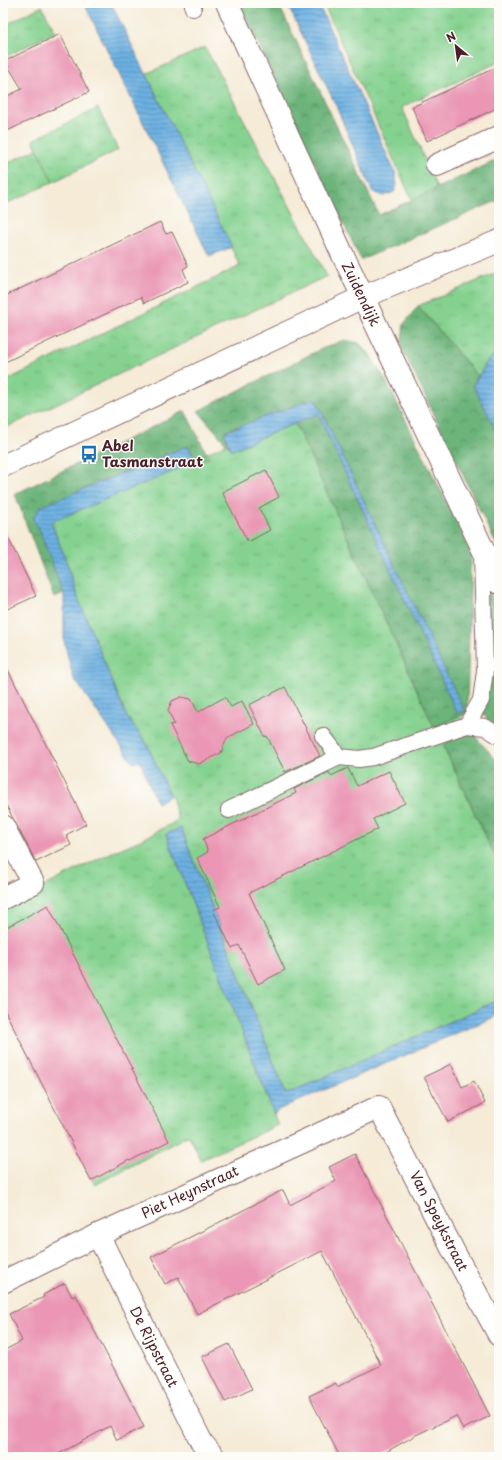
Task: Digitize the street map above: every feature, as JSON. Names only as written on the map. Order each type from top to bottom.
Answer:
[{"type":"street","name":"Zuidendijk","points":[[227,3],[340,252],[363,296],[499,583]]},
{"type":"street","points":[[438,165],[499,136]]},
{"type":"street","points":[[3,466],[363,296],[499,241]]},
{"type":"street","points":[[3,826],[33,883],[3,898]]},
{"type":"street","name":"Piet Heynstraat","points":[[3,1282],[98,1234],[379,1106]]},
{"type":"street","name":"Van Speykstraat","points":[[379,1106],[451,1247],[499,1335]]},
{"type":"street","name":"De Rijpstraat","points":[[98,1234],[202,1443],[214,1457]]},
{"type":"lane","points":[[467,725],[481,700],[485,671],[481,546]]},
{"type":"lane","points":[[228,810],[339,757],[359,759],[373,757],[467,725],[485,727],[499,736]]},
{"type":"lane","points":[[323,736],[339,757]]},
{"type":"green space","points":[[239,3],[278,3],[379,215],[499,159],[499,200],[361,260]]},
{"type":"green space","points":[[323,3],[499,3],[499,62],[402,107],[437,188],[412,200]]},
{"type":"green space","points":[[42,6],[55,32],[3,58],[3,26]]},
{"type":"green space","points":[[205,47],[327,276],[3,429],[3,382],[240,266],[146,74]]},
{"type":"green space","points":[[98,108],[118,150],[53,182],[33,140]]},
{"type":"green space","points":[[37,149],[53,182],[4,205],[3,165]]},
{"type":"green space","points":[[499,272],[499,351],[489,359],[478,376],[418,306]]},
{"type":"green space","points":[[418,306],[478,376],[473,385],[499,436],[499,550],[401,346],[404,324]]},
{"type":"green space","points":[[344,340],[359,343],[368,352],[385,379],[471,551],[467,712],[434,727],[295,423],[318,413],[457,713],[463,710],[315,398],[224,432],[230,447],[198,411],[319,350]]},
{"type":"green space","points":[[185,411],[209,458],[195,461],[189,447],[33,519],[39,529],[64,594],[54,598],[15,494]]},
{"type":"green space","points":[[295,423],[434,727],[467,712],[453,727],[457,737],[443,746],[499,865],[499,1000],[286,1094],[181,828],[166,834],[278,1125],[201,1160],[189,1135],[95,1185],[6,1011],[3,1012],[3,907],[110,853],[145,838],[178,820],[172,796],[167,789],[147,744],[127,717],[74,588],[68,566],[51,522],[167,474],[228,443],[232,450]]},
{"type":"green space","points":[[487,588],[499,612],[499,733],[483,714]]},
{"type":"green space","points":[[472,733],[499,763],[499,865],[443,745],[457,737]]},
{"type":"water","points":[[84,3],[111,3],[232,247],[209,256]]},
{"type":"water","points":[[287,3],[318,3],[395,172],[397,185],[394,192],[383,196],[372,191],[336,106]]},
{"type":"water","points":[[499,351],[499,436],[473,385],[489,359]]},
{"type":"water","points":[[315,398],[464,710],[457,713],[318,414],[231,450],[224,432]]},
{"type":"water","points":[[184,447],[189,447],[195,461],[51,522],[68,566],[74,588],[127,717],[147,744],[170,796],[157,803],[140,761],[133,763],[73,677],[64,641],[64,594],[39,529],[33,519],[40,507]]},
{"type":"water","points":[[181,828],[286,1094],[499,1000],[499,1015],[280,1109],[274,1114],[166,834]]},
{"type":"building","points":[[60,34],[89,92],[3,133],[3,98],[22,89],[5,61]]},
{"type":"building","points":[[499,66],[499,107],[427,141],[412,107]]},
{"type":"building","points":[[160,222],[166,234],[172,232],[188,266],[183,269],[188,282],[144,303],[141,297],[3,363],[3,297]]},
{"type":"building","points":[[266,470],[279,497],[259,508],[270,530],[248,542],[222,492]]},
{"type":"building","points":[[3,527],[36,596],[3,611]]},
{"type":"building","points":[[3,660],[86,824],[66,835],[71,845],[36,862],[3,799]]},
{"type":"building","points":[[285,687],[320,756],[285,772],[249,705]]},
{"type":"building","points":[[181,697],[191,699],[198,712],[225,697],[231,707],[242,701],[254,724],[227,738],[221,753],[199,764],[188,761],[170,725],[174,724],[168,710],[172,701]]},
{"type":"building","points":[[348,768],[357,786],[389,771],[405,803],[373,819],[378,829],[249,893],[285,970],[258,984],[239,945],[232,949],[213,910],[220,907],[197,858],[208,852],[203,839],[296,793],[294,789],[329,772],[331,776]]},
{"type":"building","points":[[48,905],[169,1141],[130,1161],[129,1160],[91,1181],[3,1007],[3,929]]},
{"type":"building","points":[[451,1064],[462,1087],[474,1081],[485,1103],[448,1122],[424,1077]]},
{"type":"building","points":[[355,1154],[490,1416],[463,1429],[456,1416],[416,1435],[377,1457],[340,1457],[309,1396],[336,1383],[337,1387],[381,1365],[322,1251],[197,1314],[178,1277],[165,1284],[151,1257],[283,1190],[290,1205],[336,1181],[329,1167]]},
{"type":"building","points":[[65,1283],[72,1297],[76,1295],[144,1427],[117,1440],[110,1426],[53,1457],[3,1457],[3,1351],[22,1341],[9,1314],[44,1297],[43,1295]]},
{"type":"building","points":[[229,1344],[252,1389],[225,1402],[202,1357]]},
{"type":"place","name":"Abel Tasmanstraat","points":[[89,454]]}]
